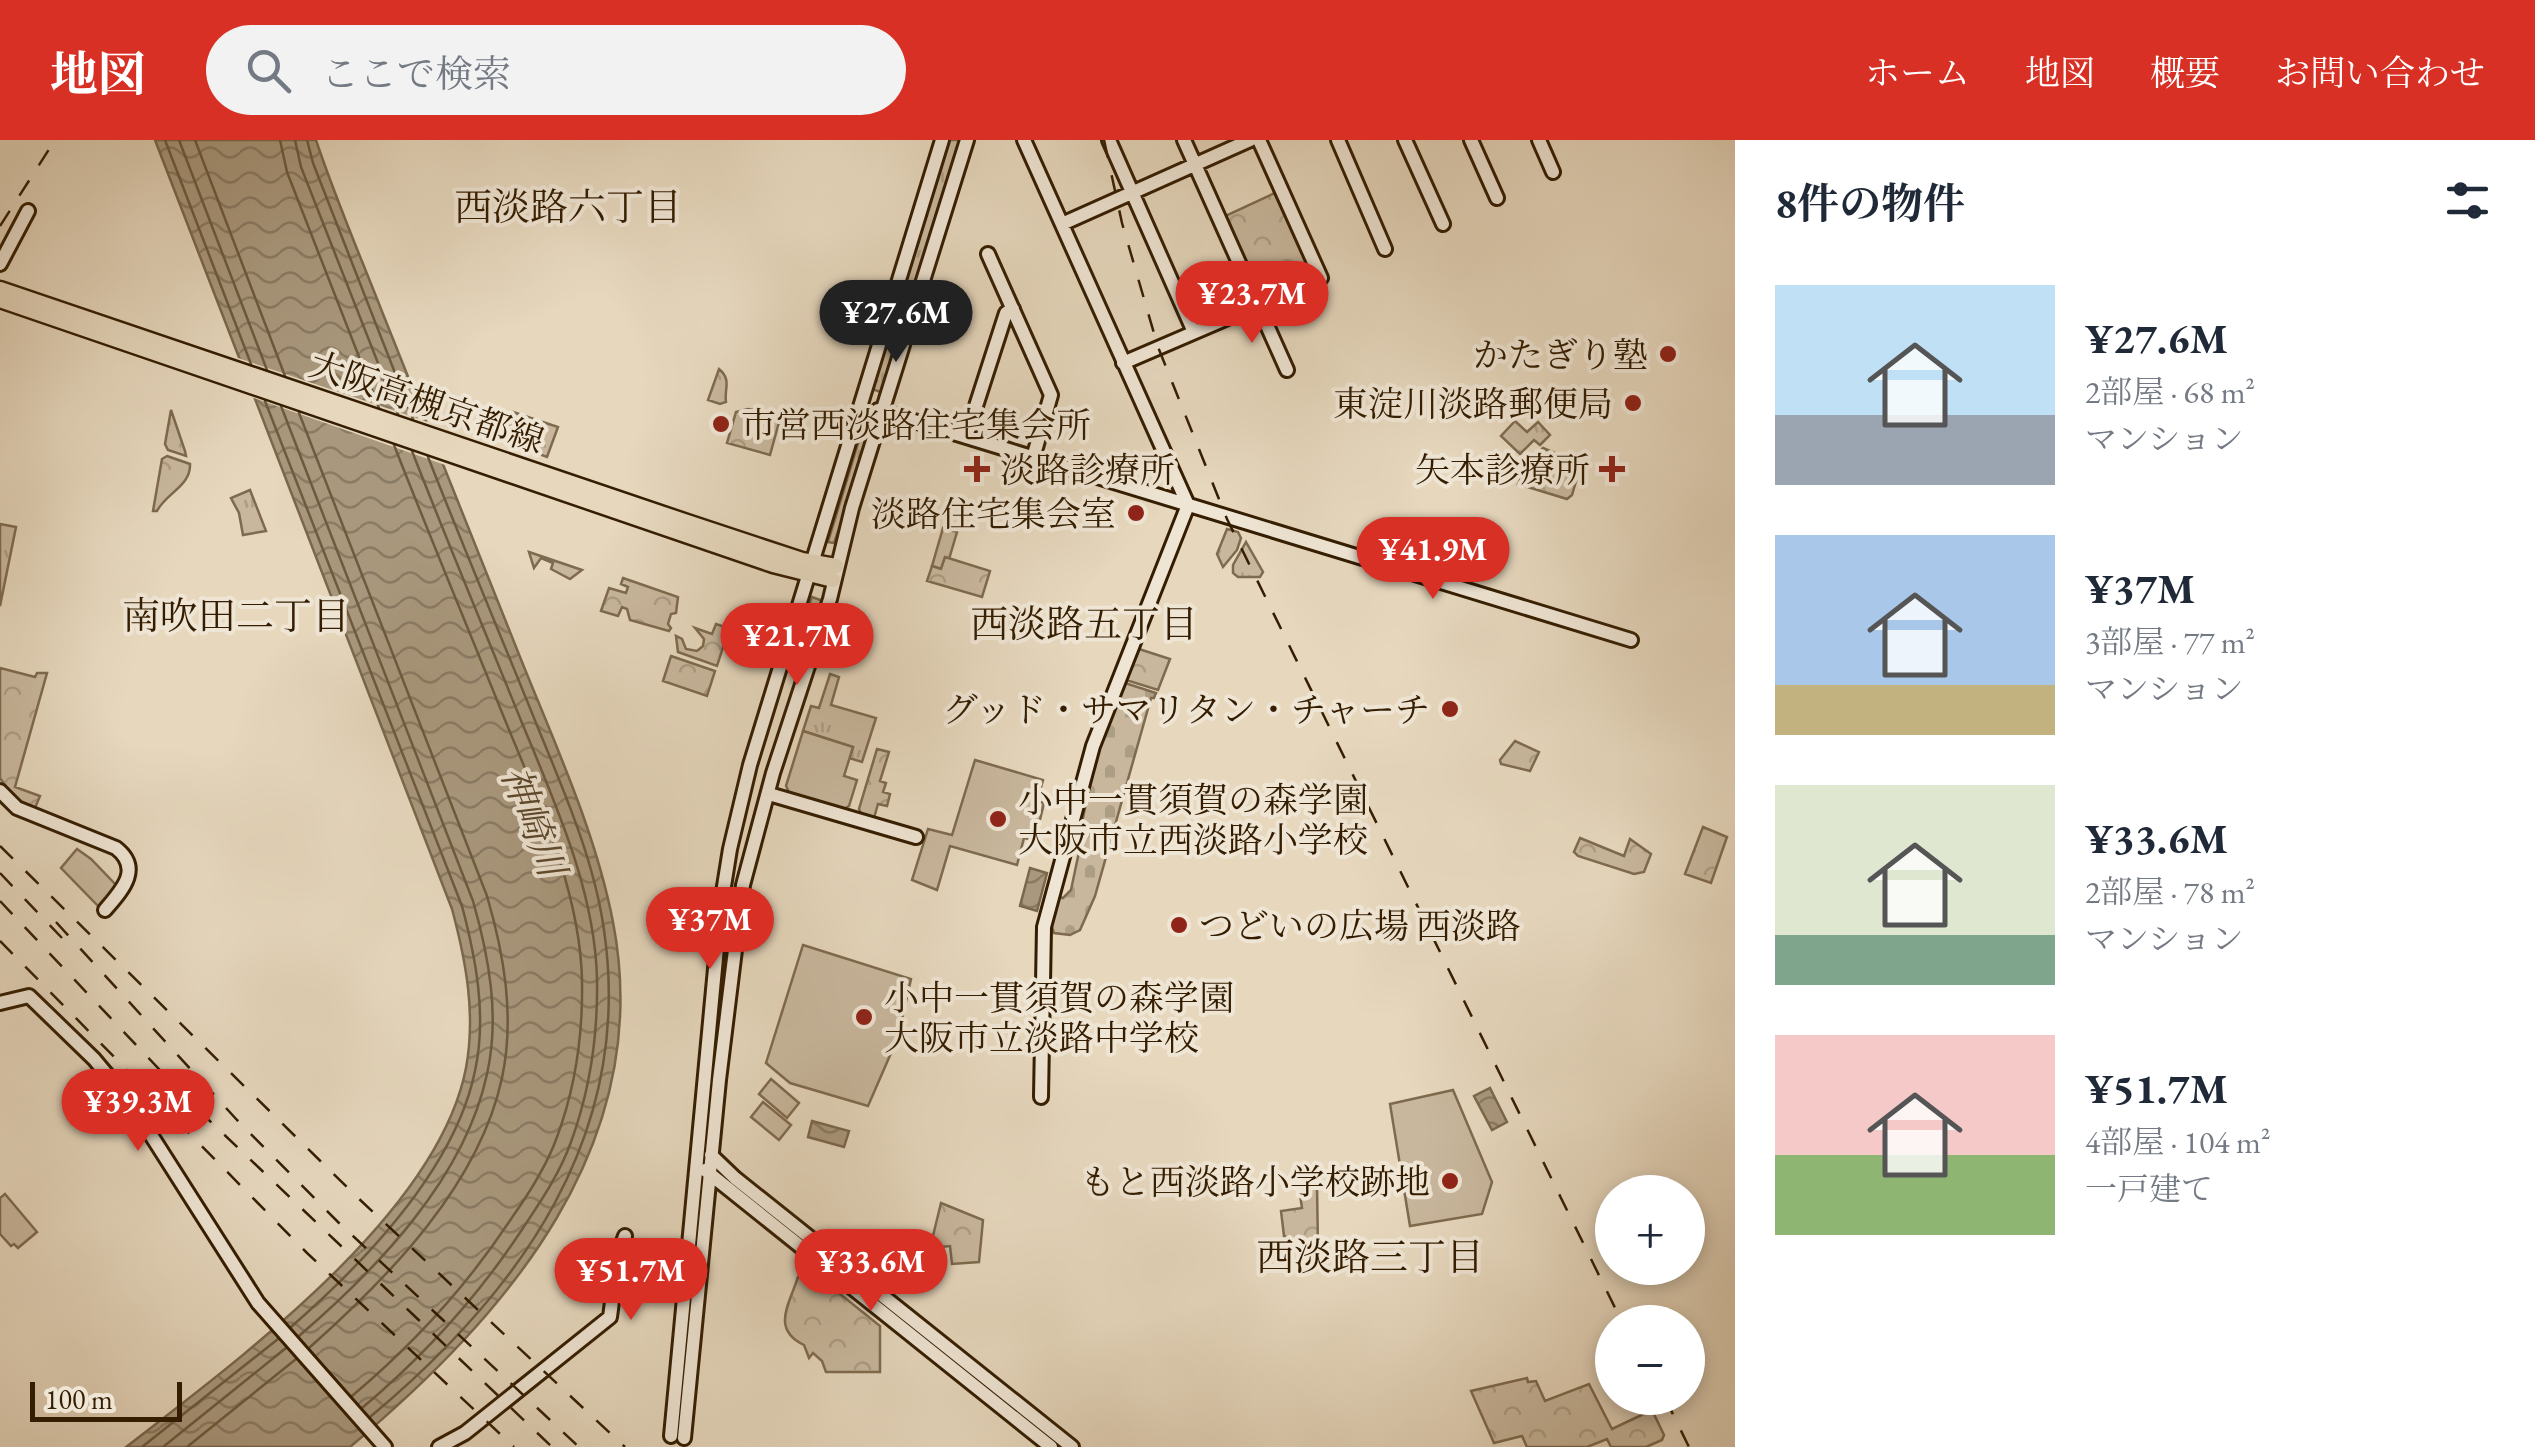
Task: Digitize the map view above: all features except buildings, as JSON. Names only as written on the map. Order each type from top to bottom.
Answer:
[{"type":"main road","name":"大阪高槻京都線","points":[[0,290],[105,330],[573,490],[812,570],[835,573]]},
{"type":"main road","name":"大阪高槻京都線","points":[[0,300],[105,330]]},
{"type":"street","points":[[942,140],[750,765],[730,849],[696,1146],[677,1437],[713,1157],[735,934],[744,885],[967,140]]},
{"type":"street","points":[[1024,140],[1188,505],[1093,746],[1044,928],[1041,1097]]},
{"type":"street","points":[[1108,140],[1194,332]]},
{"type":"street","points":[[1184,140],[1287,370]]},
{"type":"street","points":[[1062,224],[1250,140]]},
{"type":"street","points":[[1123,363],[1320,278],[1260,140]]},
{"type":"street","points":[[1338,140],[1385,249]]},
{"type":"street","points":[[1405,140],[1443,224]]},
{"type":"street","points":[[1471,140],[1497,198]]},
{"type":"street","points":[[1539,140],[1553,172]]},
{"type":"street","points":[[0,264],[28,210]]},
{"type":"street","points":[[988,254],[1052,395],[1033,458]]},
{"type":"street","points":[[966,437],[1006,313],[1013,309]]},
{"type":"street","points":[[863,405],[1631,640]]},
{"type":"street","points":[[0,791],[14,806],[116,848],[124,855],[129,864],[128,879],[105,910]]},
{"type":"street","points":[[769,794],[916,838]]},
{"type":"street","points":[[0,1004],[29,996],[106,1072],[130,1102],[265,1310],[386,1447]]},
{"type":"street","points":[[696,1146],[1057,1444]]},
{"type":"street","points":[[695,1162],[1057,1444],[1072,1447]]},
{"type":"street","points":[[438,1447],[464,1432],[610,1317],[618,1256],[625,1236]]},
{"type":"green space","points":[[947,140],[961,140],[883,393],[872,389]]},
{"type":"green space","points":[[1277,192],[1312,270],[1309,276],[1263,296],[1257,294],[1223,217]]},
{"type":"green space","points":[[719,369],[727,384],[726,402],[720,404],[708,400]]},
{"type":"green space","points":[[748,409],[781,415],[770,455],[727,443],[736,412]]},
{"type":"green space","points":[[171,410],[186,456],[168,450],[165,444]]},
{"type":"green space","points":[[513,412],[558,427],[547,457],[503,441]]},
{"type":"green space","points":[[1515,421],[1527,432],[1538,422],[1550,435],[1540,445],[1534,440],[1520,454],[1501,436]]},
{"type":"green space","points":[[864,424],[872,427],[864,456],[834,543],[828,542]]},
{"type":"green space","points":[[1543,448],[1581,464],[1572,495],[1567,499],[1518,484],[1528,464]]},
{"type":"green space","points":[[167,456],[190,464],[189,472],[153,511],[162,459]]},
{"type":"green space","points":[[250,490],[266,531],[243,535],[231,498]]},
{"type":"green space","points":[[0,524],[16,527],[0,606]]},
{"type":"green space","points":[[943,528],[957,532],[949,559],[945,558],[941,569],[932,566]]},
{"type":"green space","points":[[1227,529],[1238,532],[1241,538],[1223,567],[1217,554]]},
{"type":"green space","points":[[1246,542],[1263,572],[1260,577],[1238,577],[1233,573],[1233,565]]},
{"type":"green space","points":[[529,552],[582,570],[570,579],[551,569],[553,563],[541,558],[534,568]]},
{"type":"green space","points":[[945,557],[990,571],[982,597],[927,581],[932,566],[941,569]]},
{"type":"green space","points":[[623,578],[678,597],[669,631],[630,620],[627,609],[622,607],[618,616],[601,611],[609,588],[626,593],[628,587],[621,584]]},
{"type":"green space","points":[[812,597],[823,601],[807,653],[796,652],[793,647]]},
{"type":"green space","points":[[716,624],[725,627],[727,635],[717,666],[678,652],[676,636],[686,649],[697,651],[704,639],[695,628],[712,634]]},
{"type":"green space","points":[[1139,649],[1170,659],[1158,690],[1126,680]]},
{"type":"green space","points":[[671,656],[715,671],[707,696],[663,681]]},
{"type":"green space","points":[[0,668],[35,677],[37,673],[47,673],[15,787],[40,796],[35,808],[16,801],[0,778]]},
{"type":"green space","points":[[830,674],[839,677],[831,705],[876,718],[862,762],[849,758],[853,747],[803,731],[811,706],[819,708]]},
{"type":"green space","points":[[1125,683],[1156,693],[1151,698],[1095,896],[1080,930],[1070,935],[1054,933],[1051,923],[1059,897],[1071,890],[1096,756]]},
{"type":"green space","points":[[803,731],[853,747],[844,776],[857,780],[849,806],[844,809],[789,792],[786,786]]},
{"type":"green space","points":[[1515,741],[1539,752],[1530,771],[1501,764]]},
{"type":"green space","points":[[877,749],[889,752],[880,781],[886,783],[883,792],[890,794],[887,806],[878,804],[874,818],[861,814],[859,809]]},
{"type":"green space","points":[[975,760],[1043,780],[1037,801],[1044,803],[1035,840],[1024,838],[1017,865],[950,846],[937,890],[912,880],[928,829],[952,835]]},
{"type":"green space","points":[[1703,827],[1727,837],[1711,883],[1685,874]]},
{"type":"green space","points":[[1580,838],[1624,856],[1630,839],[1651,854],[1644,872],[1634,874],[1578,856],[1574,852]]},
{"type":"green space","points":[[77,849],[117,886],[99,907],[61,868]]},
{"type":"green space","points":[[803,945],[911,979],[898,1037],[868,1106],[790,1083],[766,1063]]},
{"type":"green space","points":[[771,1079],[799,1103],[787,1118],[759,1094]]},
{"type":"green space","points":[[1453,1090],[1492,1182],[1482,1214],[1410,1226],[1390,1104]]},
{"type":"green space","points":[[763,1102],[791,1125],[779,1140],[751,1117]]},
{"type":"green space","points":[[1317,1185],[1318,1249],[1284,1236],[1281,1211],[1302,1208],[1299,1188]]},
{"type":"green space","points":[[5,1194],[37,1232],[18,1248],[0,1234],[0,1198]]},
{"type":"green space","points":[[941,1203],[983,1220],[979,1262],[952,1264],[950,1246],[930,1248]]},
{"type":"green space","points":[[798,1277],[819,1277],[880,1326],[880,1372],[826,1372],[813,1353],[809,1358],[804,1345],[794,1339],[785,1324]]},
{"type":"green space","points":[[1527,1378],[1528,1382],[1536,1381],[1545,1401],[1589,1384],[1595,1396],[1595,1415],[1605,1415],[1612,1429],[1641,1415],[1654,1415],[1664,1435],[1662,1440],[1646,1447],[1611,1447],[1607,1439],[1587,1447],[1527,1447],[1522,1436],[1494,1443],[1471,1391]]},
{"type":"water","name":"神崎川","points":[[155,140],[316,140],[572,785],[613,922],[620,1003],[612,1079],[590,1151],[556,1218],[514,1281],[408,1396],[350,1447],[126,1447],[275,1327],[328,1280],[376,1229],[417,1177],[448,1123],[466,1068],[470,1028],[465,968],[452,909]]},
{"type":"water","points":[[1030,868],[1047,873],[1037,911],[1020,906]]},
{"type":"water","points":[[1490,1088],[1507,1122],[1492,1130],[1474,1096]]},
{"type":"water","points":[[812,1121],[849,1131],[844,1147],[808,1137]]},
{"type":"pier","points":[[232,356],[431,423],[448,466],[248,396]]},
{"type":"railway","points":[[0,226],[55,140]]},
{"type":"railway","points":[[1104,140],[1122,223],[1158,347],[1227,519],[1614,1305]]},
{"type":"railway","points":[[0,846],[357,1197],[625,1447]]},
{"type":"railway","points":[[0,873],[62,938]]},
{"type":"railway","points":[[0,901],[192,1104],[552,1447]]},
{"type":"railway","points":[[56,922],[237,1120],[338,1222],[579,1447]]},
{"type":"railway","points":[[0,941],[307,1253],[514,1447]]},
{"type":"railway","points":[[1673,1415],[1689,1447]]},
{"type":"place","name":"かたぎり塾","points":[[1668,354]]},
{"type":"place","name":"東淀川淡路郵便局","points":[[1633,403]]},
{"type":"place","name":"市営西淡路住宅集会所","points":[[721,424]]},
{"type":"place","name":"淡路診療所","points":[[977,469]]},
{"type":"place","name":"矢本診療所","points":[[1612,469]]},
{"type":"place","name":"淡路住宅集会室","points":[[1136,513]]},
{"type":"place","name":"グッド・サマリタン・チャーチ","points":[[1450,709]]},
{"type":"place","name":"小中一貫須賀の森学園 大阪市立西淡路小学校","points":[[998,819]]},
{"type":"place","name":"つどいの広場 西淡路","points":[[1179,925]]},
{"type":"place","name":"小中一貫須賀の森学園 大阪市立淡路中学校","points":[[864,1017]]},
{"type":"place","name":"もと西淡路小学校跡地","points":[[1450,1181]]},
{"type":"district","name":"西淡路六丁目","points":[[568,206]]},
{"type":"district","name":"南吹田二丁目","points":[[236,615]]},
{"type":"district","name":"西淡路五丁目","points":[[1084,623]]},
{"type":"district","name":"西淡路三丁目","points":[[1370,1256]]}]
